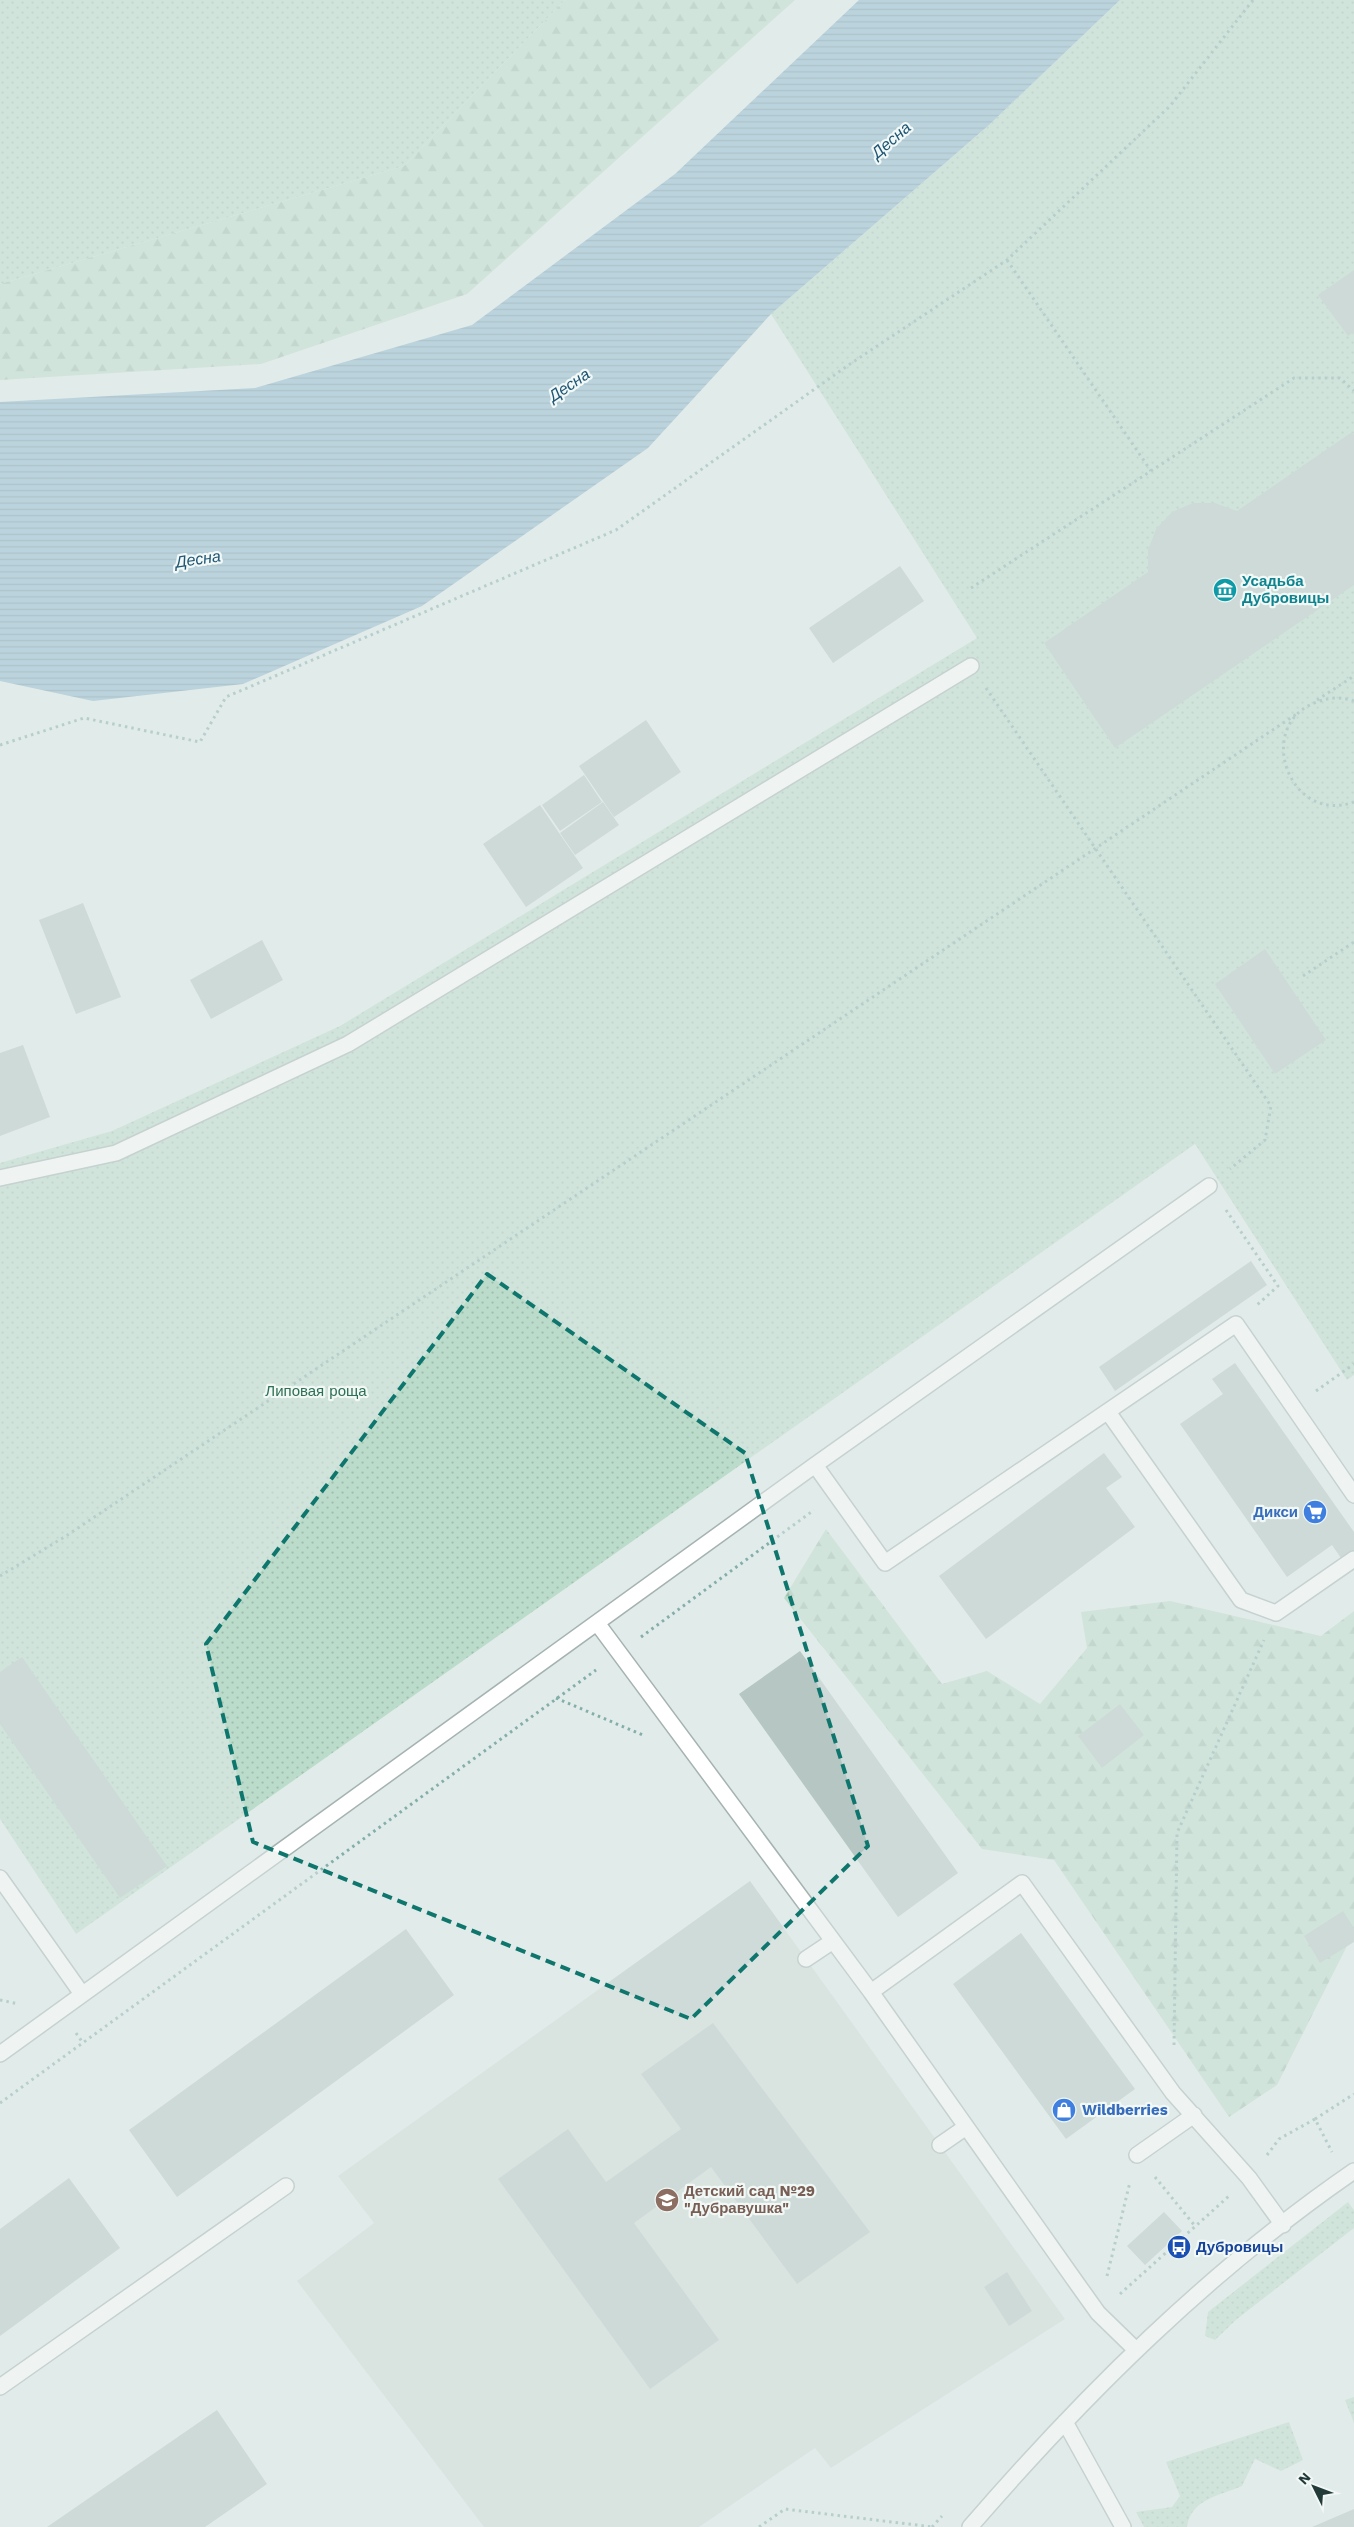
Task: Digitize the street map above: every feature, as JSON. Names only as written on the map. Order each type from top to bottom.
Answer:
[{"type":"street","points":[[0,1178],[116,1153],[348,1044],[971,666]]},
{"type":"street","points":[[0,2054],[815,1465],[1209,1186]]},
{"type":"street","points":[[815,1465],[884,1563],[1236,1324],[1354,1496]]},
{"type":"street","points":[[1108,1412],[1241,1600],[1276,1613],[1354,1559]]},
{"type":"street","points":[[597,1623],[871,1992],[1098,2313],[1136,2350]]},
{"type":"street","points":[[0,1878],[82,1994]]},
{"type":"street","points":[[871,1992],[1022,1884],[1173,2093],[1249,2178],[1283,2225]]},
{"type":"street","points":[[806,1960],[833,1941]]},
{"type":"street","points":[[1136,2156],[1194,2115]]},
{"type":"street","points":[[940,2146],[966,2127]]},
{"type":"street","points":[[970,2527],[1025,2463],[1136,2350],[1215,2279],[1354,2171]]},
{"type":"street","points":[[0,2387],[286,2186]]},
{"type":"street","points":[[1065,2422],[1101,2483],[1123,2527]]},
{"type":"path","points":[[0,745],[84,718],[200,742],[226,697],[616,530],[843,369],[1006,260],[1170,106],[1253,0]]},
{"type":"path","points":[[1006,260],[1151,471]]},
{"type":"path","points":[[971,588],[1294,378],[1340,378],[1354,391]]},
{"type":"path","points":[[971,666],[1271,1106],[1265,1140],[1209,1186],[1278,1286],[1236,1324]]},
{"type":"path","points":[[0,1576],[82,1525],[1095,847],[1354,676]]},
{"type":"path","points":[[1312,703],[1330,698],[1347,698],[1354,701]]},
{"type":"path","points":[[1298,713],[1288,727],[1283,744],[1284,762],[1290,779],[1302,792],[1317,801],[1334,805],[1354,802]]},
{"type":"path","points":[[1303,976],[1354,942]]},
{"type":"path","points":[[1293,1407],[1354,1364]]},
{"type":"path","points":[[0,2103],[835,1494]]},
{"type":"path","points":[[1173,2093],[1177,1832],[1276,1613]]},
{"type":"path","points":[[1315,2119],[1354,2094]]},
{"type":"path","points":[[1136,2156],[1195,2226]]},
{"type":"path","points":[[1098,2313],[1136,2156]]},
{"type":"path","points":[[759,2527],[785,2509],[934,2527]]},
{"type":"highlighted area","points":[[487,1274],[745,1453],[868,1846],[691,2019],[253,1842],[206,1644]]},
{"type":"shaded area","name":"Детский сад №29 \"Дубравушка\"","points":[[750,1881],[1065,2319],[831,2468],[815,2448],[699,2527],[484,2527],[297,2281],[374,2223],[338,2176]]},
{"type":"green space","points":[[0,0],[565,0],[404,166],[0,284]]},
{"type":"green space","points":[[565,0],[795,0],[467,294],[261,364],[0,380],[0,284],[404,166]]},
{"type":"green space","name":"Усадьба Дубровицы","points":[[1120,0],[1354,0],[1354,1375],[1347,1380],[1195,1144],[76,1934],[0,1819],[0,1163],[112,1131],[340,1026],[977,638],[771,314],[989,125]]},
{"type":"green space","points":[[826,1529],[942,1684],[987,1671],[1040,1704],[1087,1648],[1081,1612],[1170,1601],[1321,1636],[1354,1611],[1354,1932],[1277,2085],[1229,2117],[1054,1860],[982,1849],[784,1598]]},
{"type":"green space","points":[[1348,2202],[1354,2210],[1354,2228],[1237,2319],[1215,2340],[1205,2336],[1208,2312]]},
{"type":"green space","points":[[1354,2397],[1354,2423],[1345,2400]]},
{"type":"green space","points":[[1289,2422],[1303,2460],[1281,2471],[1255,2459],[1242,2486],[1200,2504],[1194,2510],[1187,2527],[1144,2527],[1136,2512],[1172,2507],[1180,2496],[1166,2462]]},
{"type":"water","name":"Десна","points":[[859,0],[1120,0],[989,125],[771,314],[648,448],[422,606],[243,684],[93,701],[0,681],[0,402],[255,388],[472,325],[675,174]]},
{"type":"building","points":[[1354,270],[1354,332],[1348,336],[1318,295]]},
{"type":"building","points":[[1352,432],[1354,435],[1354,585],[1115,748],[1044,643],[1148,572],[1148,550],[1156,529],[1172,512],[1193,503],[1215,503],[1237,511]]},
{"type":"building","points":[[900,566],[924,601],[833,663],[809,628]]},
{"type":"building","points":[[646,720],[681,772],[614,817],[579,766]]},
{"type":"building","points":[[584,775],[602,802],[560,831],[542,805]]},
{"type":"building","points":[[603,802],[619,825],[575,855],[560,833]]},
{"type":"building","points":[[540,805],[583,868],[526,907],[483,844]]},
{"type":"building","points":[[83,903],[121,997],[76,1014],[39,920]]},
{"type":"building","points":[[262,940],[283,980],[211,1019],[190,980]]},
{"type":"building","points":[[1265,949],[1326,1040],[1275,1074],[1215,984]]},
{"type":"building","points":[[23,1045],[50,1117],[0,1136],[0,1053]]},
{"type":"building","points":[[1251,1261],[1267,1285],[1115,1391],[1099,1367]]},
{"type":"building","points":[[1235,1363],[1354,1532],[1354,1553],[1343,1561],[1332,1545],[1287,1577],[1180,1424],[1223,1394],[1212,1379]]},
{"type":"building","points":[[1104,1453],[1122,1477],[1106,1488],[1135,1527],[986,1639],[939,1576]]},
{"type":"building","points":[[800,1651],[958,1873],[898,1917],[739,1694]]},
{"type":"building","points":[[22,1657],[167,1866],[120,1898],[0,1724],[0,1672]]},
{"type":"building","points":[[1120,1704],[1144,1735],[1102,1768],[1078,1736]]},
{"type":"building","points":[[1343,1911],[1354,1928],[1354,1942],[1320,1963],[1304,1936]]},
{"type":"building","points":[[406,1929],[454,1995],[177,2197],[129,2130]]},
{"type":"building","points":[[1021,1933],[1135,2089],[1066,2139],[953,1984]]},
{"type":"building","points":[[713,2023],[870,2232],[797,2284],[711,2167],[634,2223],[719,2340],[650,2389],[498,2179],[568,2129],[606,2182],[681,2129],[641,2074]]},
{"type":"building","points":[[69,2178],[120,2248],[0,2336],[0,2229]]},
{"type":"building","points":[[1164,2212],[1182,2231],[1145,2265],[1127,2246]]},
{"type":"building","points":[[1007,2272],[1032,2311],[1009,2326],[984,2287]]},
{"type":"building","points":[[217,2410],[267,2484],[205,2527],[47,2527]]},
{"type":"building","points":[[1354,2509],[1354,2527],[1312,2527]]},
{"type":"place","name":"Усадьба Дубровицы","points":[[1225,590]]},
{"type":"place","name":"Дикси","points":[[1315,1512]]},
{"type":"place","name":"Wildberries","points":[[1064,2110]]},
{"type":"place","name":"Детский сад №29 \"Дубравушка\"","points":[[667,2200]]},
{"type":"place","name":"Дубровицы","points":[[1179,2247]]},
{"type":"park label","name":"Липовая роща","points":[[316,1391]]}]
